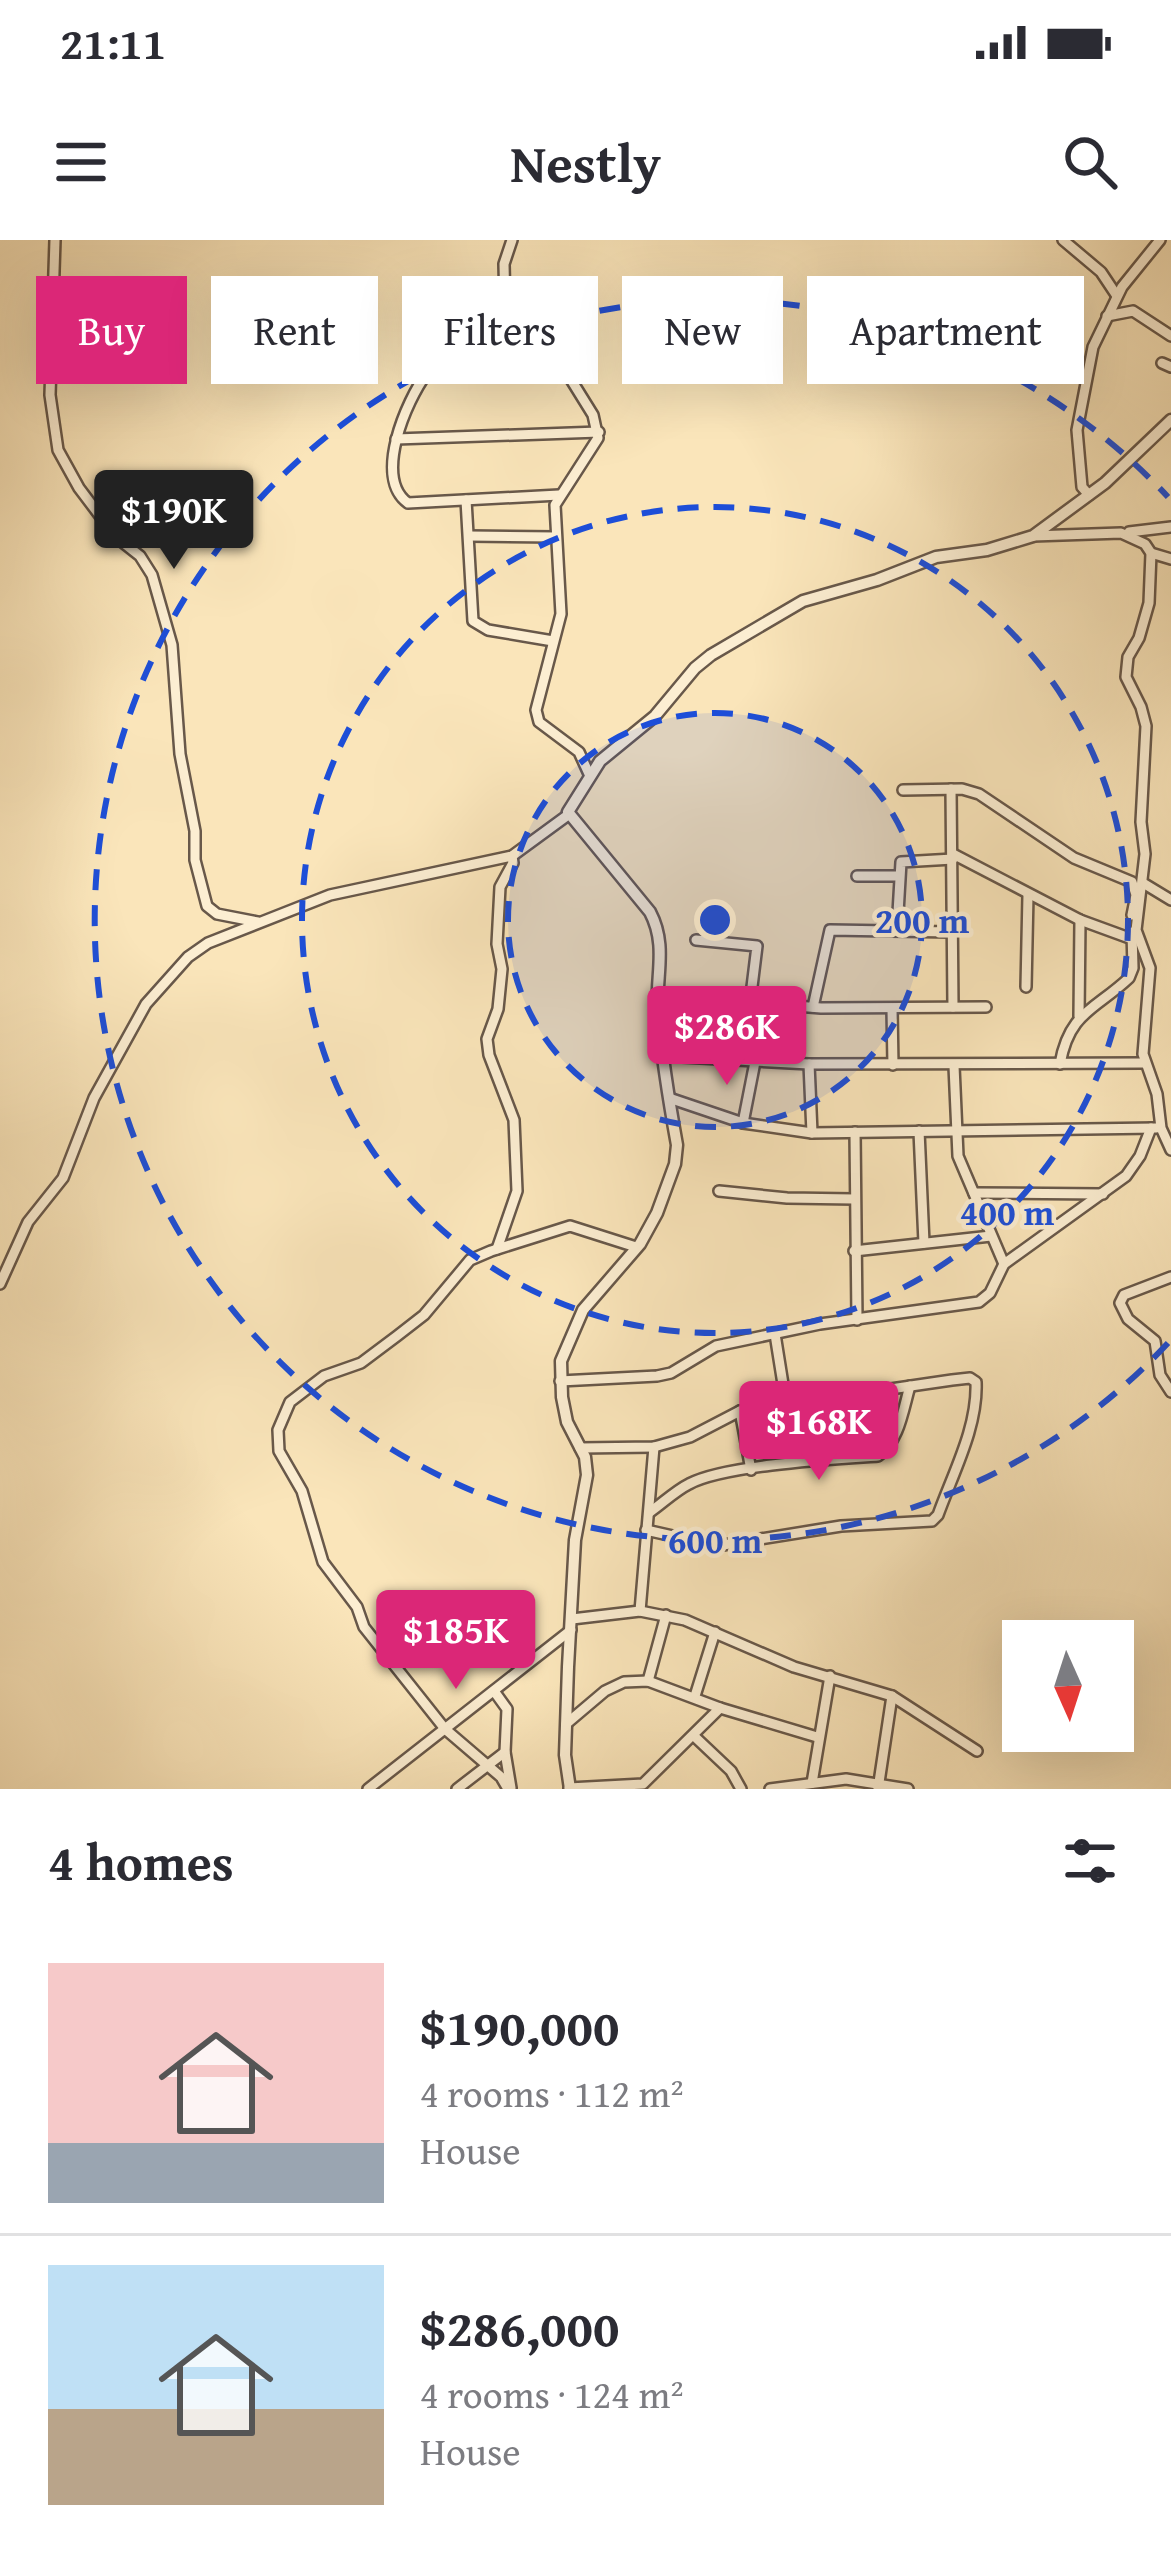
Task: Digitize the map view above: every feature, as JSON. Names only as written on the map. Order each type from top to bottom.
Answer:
[{"type":"street","points":[[55,240],[50,394],[59,454],[116,537],[140,556],[152,575],[172,644],[180,754],[195,831],[195,860],[207,906],[217,914],[258,922]]},
{"type":"street","points":[[505,276],[512,240]]},
{"type":"street","points":[[1063,240],[1102,272],[1117,296]]},
{"type":"street","points":[[1089,495],[1082,487],[1077,430],[1093,347],[1117,296],[1160,240]]},
{"type":"street","points":[[1106,317],[1133,310],[1171,336]]},
{"type":"street","points":[[421,384],[399,422],[396,439],[395,475],[402,501],[559,495]]},
{"type":"street","points":[[574,384],[598,432],[592,451],[559,495],[555,537],[561,603],[538,695],[537,718],[579,752],[589,774]]},
{"type":"street","points":[[1033,536],[1089,495],[1171,420]]},
{"type":"street","points":[[396,439],[598,432]]},
{"type":"street","points":[[466,500],[477,626],[553,641]]},
{"type":"street","points":[[0,1284],[28,1222],[63,1178],[94,1098],[146,1004],[188,957],[208,943],[361,886],[512,856],[568,815],[589,774],[655,716],[695,668],[770,617],[803,601],[937,557],[1033,536],[1171,527]]},
{"type":"street","points":[[560,1381],[657,1376],[671,1373],[716,1346],[979,1302],[990,1293],[1004,1264],[1126,1176],[1156,1128],[1156,1094],[1144,1063],[1142,1038],[1150,968],[1136,930],[1143,883],[1146,726],[1126,670],[1150,603],[1151,553],[1145,544],[1121,533]]},
{"type":"street","points":[[469,536],[555,537]]},
{"type":"street","points":[[1151,553],[1171,559]]},
{"type":"street","points":[[902,790],[979,794],[1074,858],[1132,882],[1136,895],[1133,968],[1129,978],[1079,1016],[1064,1042],[1060,1064]]},
{"type":"street","points":[[951,790],[953,1007]]},
{"type":"street","points":[[568,815],[658,927],[657,1006],[677,1145],[658,1214],[573,1325],[561,1361],[568,1422],[587,1475],[575,1540],[566,1724],[570,1788],[643,1786],[720,1708]]},
{"type":"street","points":[[496,1249],[518,1191],[514,1120],[487,1039],[498,1010],[502,969],[497,944],[500,887],[512,856]]},
{"type":"street","points":[[897,930],[903,860],[953,856],[1080,920],[1132,939]]},
{"type":"street","points":[[857,876],[899,876]]},
{"type":"street","points":[[1143,883],[1171,900]]},
{"type":"street","points":[[1026,987],[1028,895]]},
{"type":"street","points":[[1079,1016],[1080,920]]},
{"type":"street","points":[[813,1007],[830,930],[952,932]]},
{"type":"street","points":[[696,940],[757,946],[750,1003]]},
{"type":"street","points":[[698,998],[813,1007],[986,1007]]},
{"type":"street","points":[[892,1009],[893,1064]]},
{"type":"street","points":[[663,1056],[808,1064],[1144,1063]]},
{"type":"street","points":[[743,1123],[754,1062]]},
{"type":"street","points":[[808,1064],[812,1132]]},
{"type":"street","points":[[954,1066],[955,1130],[963,1175],[1004,1264]]},
{"type":"street","points":[[669,1098],[743,1123],[812,1132],[1156,1128]]},
{"type":"street","points":[[1156,1128],[1171,1150]]},
{"type":"street","points":[[920,1131],[924,1243]]},
{"type":"street","points":[[855,1132],[856,1320]]},
{"type":"street","points":[[719,1191],[854,1198]]},
{"type":"street","points":[[974,1193],[1103,1194]]},
{"type":"street","points":[[510,1789],[445,1730],[364,1627],[357,1606],[323,1562],[302,1490],[279,1451],[278,1430],[290,1402],[300,1393],[324,1376],[361,1363],[424,1315],[470,1260],[570,1226],[636,1247]]},
{"type":"street","points":[[854,1251],[992,1236]]},
{"type":"street","points":[[1171,1277],[1124,1295],[1120,1303],[1128,1319],[1156,1344],[1160,1375],[1171,1392]]},
{"type":"street","points":[[775,1334],[786,1403]]},
{"type":"street","points":[[580,1448],[653,1447],[690,1437],[740,1411],[970,1378],[976,1382],[977,1400],[967,1437],[932,1521],[841,1526],[717,1546],[646,1530]]},
{"type":"street","points":[[650,1512],[691,1482],[751,1470],[878,1456],[896,1436],[910,1386]]},
{"type":"street","points":[[740,1411],[751,1470]]},
{"type":"street","points":[[640,1611],[653,1447]]},
{"type":"street","points":[[368,1789],[571,1624],[640,1611],[666,1615],[794,1666],[892,1696],[977,1751]]},
{"type":"street","points":[[648,1681],[666,1615]]},
{"type":"street","points":[[695,1696],[715,1632]]},
{"type":"street","points":[[812,1783],[830,1676]]},
{"type":"street","points":[[566,1724],[605,1691],[624,1682],[648,1681],[818,1737]]},
{"type":"street","points":[[494,1690],[507,1708],[505,1752],[510,1789]]},
{"type":"street","points":[[878,1785],[892,1696]]},
{"type":"street","points":[[694,1736],[731,1771],[741,1789]]},
{"type":"street","points":[[457,1789],[505,1752]]},
{"type":"street","points":[[770,1789],[846,1779],[908,1789]]}]
